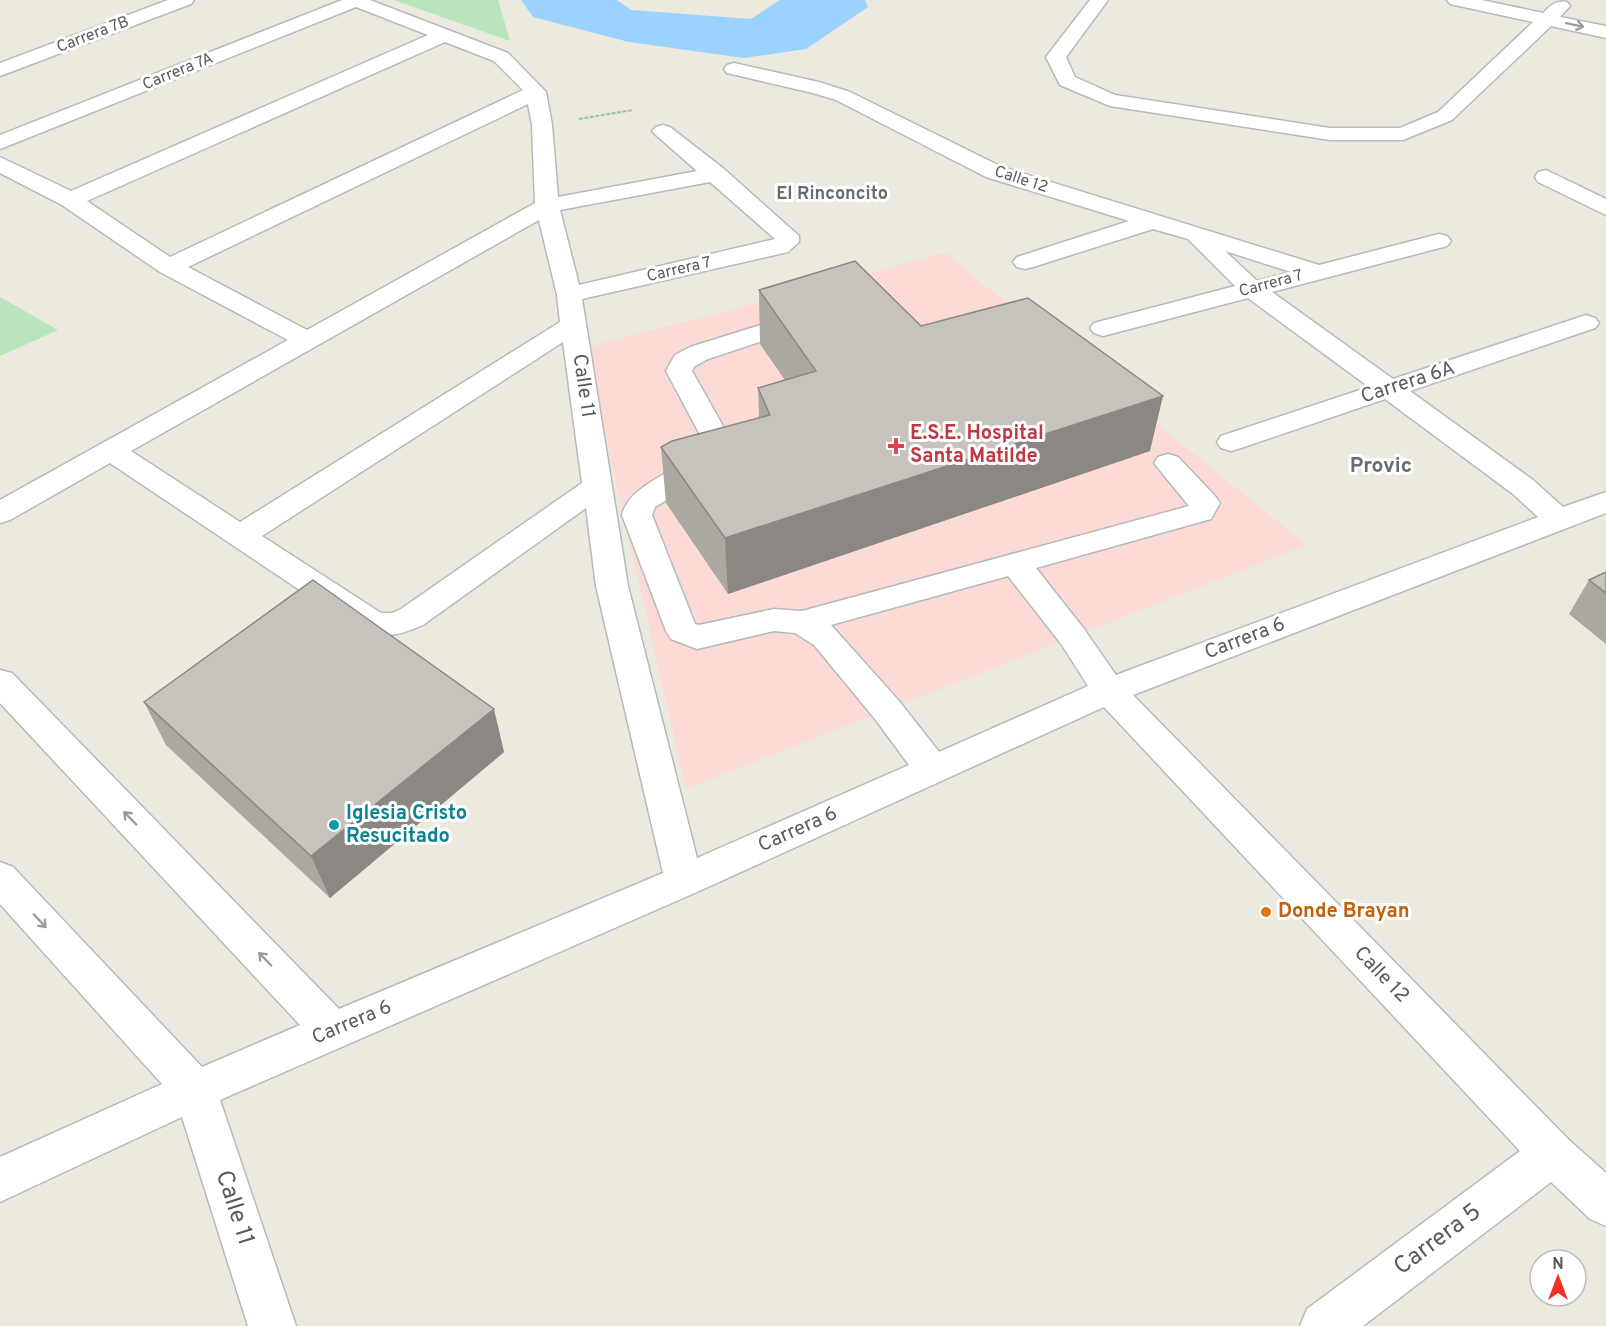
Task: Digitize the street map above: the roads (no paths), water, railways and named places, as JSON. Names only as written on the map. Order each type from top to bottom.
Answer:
[{"type":"street","name":"Carrera 7B","points":[[0,70],[185,0]]},
{"type":"street","points":[[170,267],[536,92],[501,57],[355,0]]},
{"type":"street","name":"Carrera 7A","points":[[0,143],[355,0]]},
{"type":"street","points":[[1099,0],[1056,57],[1067,81],[1110,100],[1330,134],[1403,134],[1445,116],[1554,13]]},
{"type":"street","points":[[1456,0],[1554,13],[1606,16]]},
{"type":"street","points":[[1531,0],[1554,13],[1606,32]]},
{"type":"street","points":[[69,200],[445,35]]},
{"type":"street","name":"Calle 12","points":[[734,69],[819,88],[843,96],[994,172],[1317,272]]},
{"type":"street","name":"Calle 11","points":[[536,92],[542,125],[547,206],[574,324],[612,586],[684,882]]},
{"type":"street","points":[[663,131],[716,174]]},
{"type":"street","points":[[0,164],[69,200],[170,267],[308,340]]},
{"type":"street","points":[[0,513],[547,206],[716,174]]},
{"type":"street","name":"Carrera 7","points":[[569,295],[780,247],[787,242],[787,236],[716,174]]},
{"type":"street","points":[[1546,177],[1606,207]]},
{"type":"street","points":[[1025,262],[1153,221]]},
{"type":"street","points":[[1191,233],[1252,289],[1391,388],[1523,487],[1560,521]]},
{"type":"street","name":"Carrera 7","points":[[1103,328],[1439,241]]},
{"type":"street","points":[[833,310],[699,353],[684,361],[679,371],[719,444],[718,451],[713,458],[645,500],[639,506],[637,515],[682,631],[697,637],[774,620],[802,622],[1201,512],[1204,503],[1168,463]]},
{"type":"street","name":"Carrera 6A","points":[[1231,442],[1586,323]]},
{"type":"street","points":[[240,536],[574,324]]},
{"type":"street","points":[[110,450],[375,625],[396,624],[412,617],[597,486]]},
{"type":"street","name":"Carrera 6","points":[[0,1180],[195,1090],[684,882],[1109,691],[1606,502]]},
{"type":"street","name":"Calle 12","points":[[1015,563],[1073,637],[1109,691],[1552,1154],[1606,1203]]},
{"type":"street","points":[[802,622],[825,637],[887,710],[932,769]]},
{"type":"street","points":[[0,682],[333,1031]]},
{"type":"street","points":[[0,878],[195,1090]]},
{"type":"street","name":"Calle 11","points":[[195,1090],[272,1326]]},
{"type":"street","name":"Carrera 5","points":[[1324,1326],[1552,1154]]},
{"type":"water","points":[[521,0],[617,0],[631,10],[751,19],[780,0],[865,0],[868,7],[806,49],[744,58],[629,42],[533,17]]},
{"type":"place","name":"E.S.E. Hospital Santa Matilde","points":[[896,446]]},
{"type":"place","name":"Iglesia Cristo Resucitado","points":[[334,825]]},
{"type":"place","name":"Donde Brayan","points":[[1266,912]]},
{"type":"district","name":"El Rinconcito","points":[[832,194]]},
{"type":"district","name":"Provic","points":[[1381,466]]}]
